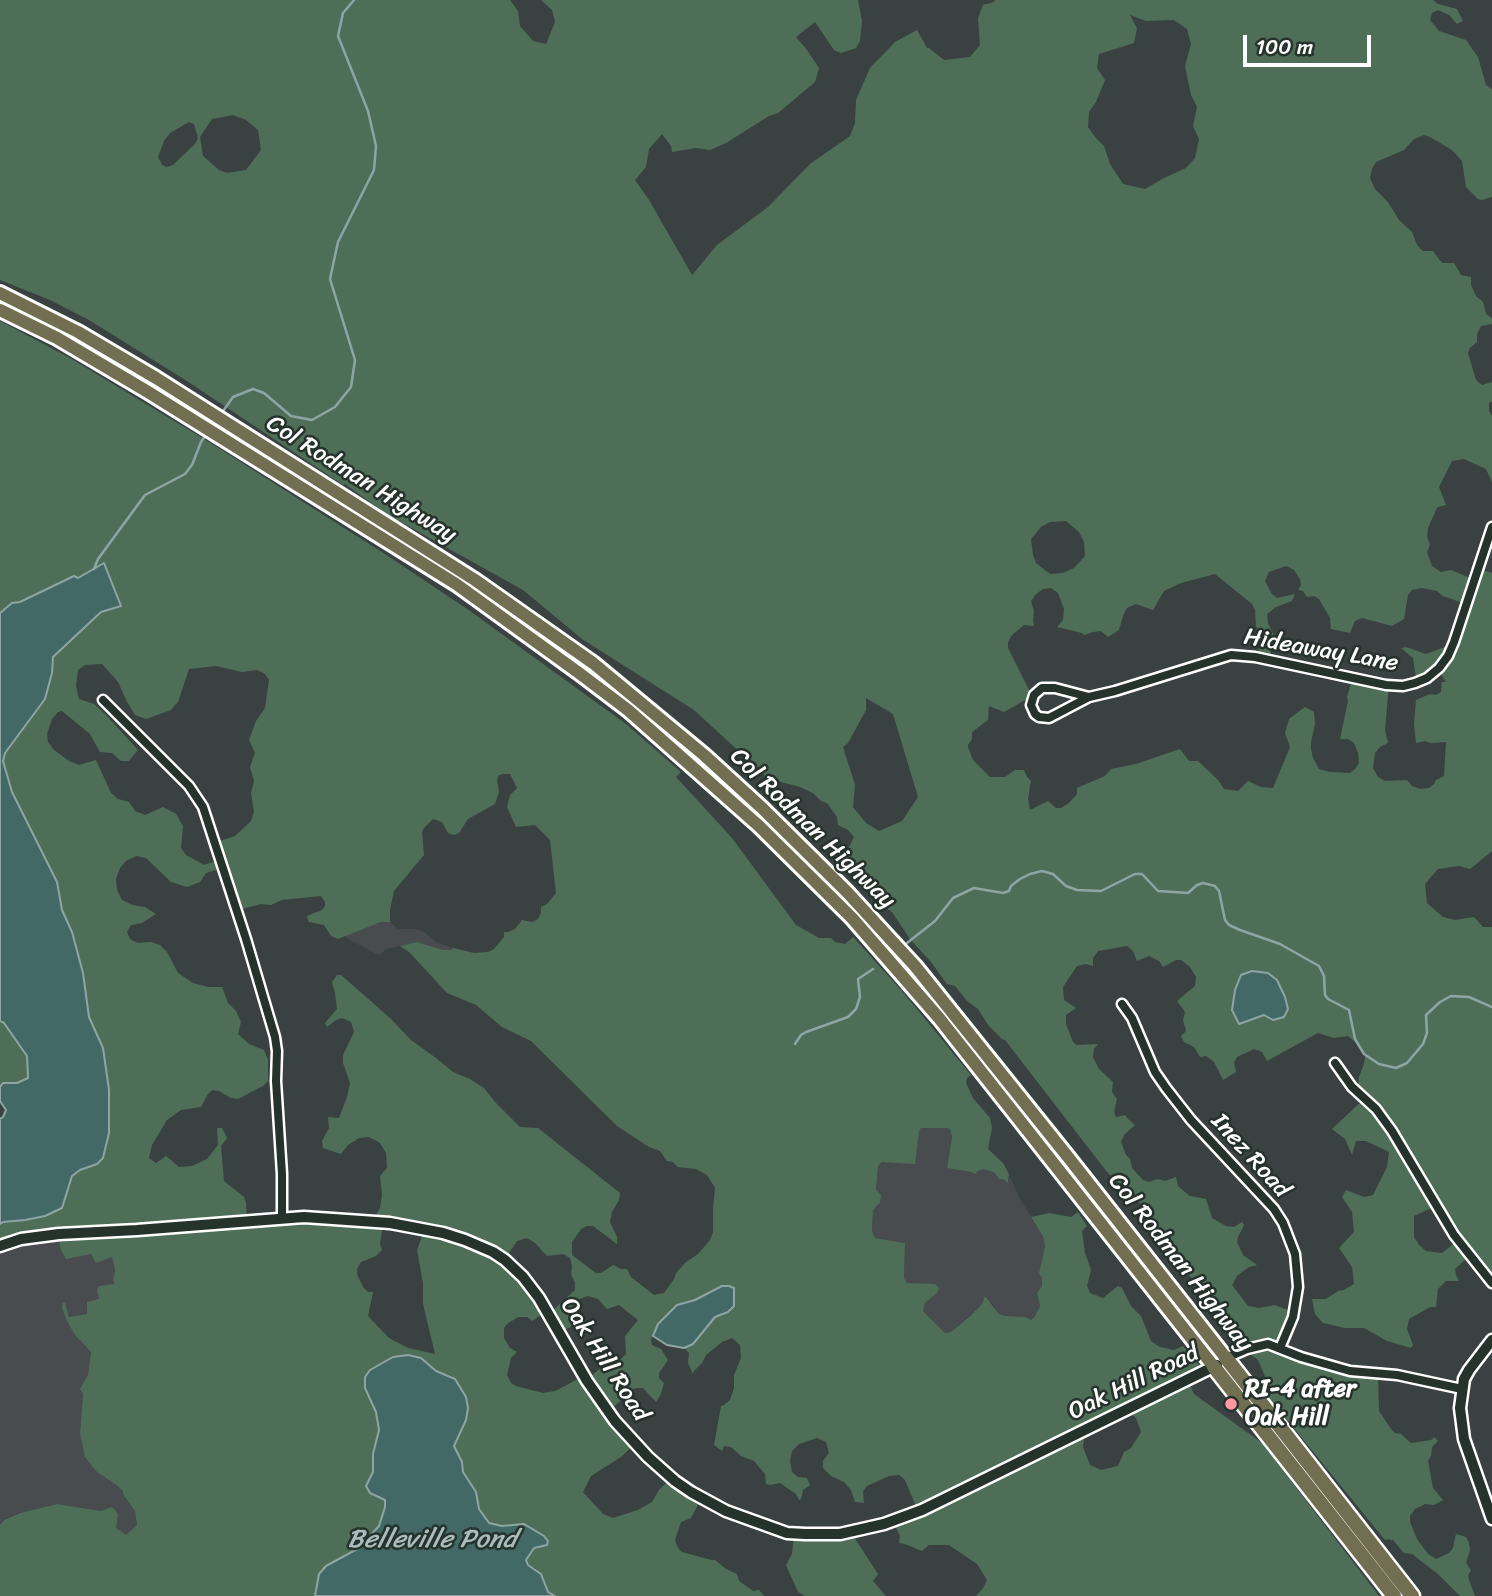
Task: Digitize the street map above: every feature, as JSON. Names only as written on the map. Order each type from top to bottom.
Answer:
[{"type":"highway","name":"Col Rodman Highway","points":[[0,293],[102,346],[475,580],[564,642],[646,705],[762,808],[848,892],[915,967],[1068,1157],[1394,1596]]},
{"type":"highway","name":"Col Rodman Highway","points":[[0,310],[57,338],[210,430],[489,607],[628,710],[760,827],[852,918],[939,1018],[1412,1596]]},
{"type":"street","name":"Hideaway Lane","points":[[1089,696],[1055,688],[1042,688],[1034,695],[1031,705],[1035,714],[1049,718],[1089,696],[1115,691],[1231,655],[1255,657],[1386,685],[1403,686],[1427,678],[1448,656],[1492,527]]},
{"type":"street","points":[[103,700],[189,786],[203,807],[275,1037],[282,1218]]},
{"type":"street","name":"Inez Road","points":[[1122,1004],[1132,1018],[1155,1072],[1166,1088],[1274,1209],[1283,1223],[1295,1254],[1298,1287],[1293,1317],[1280,1348]]},
{"type":"street","points":[[1335,1063],[1352,1087],[1376,1110],[1392,1131],[1454,1235],[1492,1283]]},
{"type":"street","name":"Oak Hill Road","points":[[0,1246],[21,1239],[59,1234],[282,1218],[390,1223],[454,1236],[493,1252],[514,1268],[531,1287],[603,1405],[648,1457],[675,1481],[708,1502],[787,1533],[840,1534],[884,1524],[922,1510],[1258,1345],[1268,1344],[1350,1371],[1397,1376],[1462,1389]]},
{"type":"street","points":[[1492,1340],[1469,1370],[1462,1389],[1460,1408],[1464,1439],[1492,1519]]},
{"type":"shaded area","points":[[381,922],[390,922],[398,929],[423,931],[436,942],[453,950],[443,950],[417,942],[386,949],[379,955],[346,938],[347,935]]},
{"type":"shaded area","points":[[921,1128],[950,1129],[952,1137],[947,1168],[971,1172],[983,1169],[994,1172],[999,1179],[1008,1182],[1010,1177],[1043,1236],[1045,1246],[1039,1273],[1042,1286],[1037,1294],[1040,1306],[1030,1320],[999,1314],[992,1303],[982,1304],[951,1332],[945,1333],[923,1310],[925,1303],[937,1293],[918,1284],[907,1283],[904,1278],[905,1243],[875,1238],[872,1231],[873,1211],[878,1206],[878,1166]]},
{"type":"shaded area","points":[[56,1228],[91,1254],[112,1257],[115,1270],[114,1284],[87,1314],[69,1317],[63,1303],[75,1335],[91,1352],[88,1375],[81,1389],[83,1394],[80,1433],[97,1472],[123,1492],[135,1511],[137,1525],[126,1535],[115,1528],[118,1514],[111,1507],[101,1511],[57,1504],[20,1513],[4,1519],[0,1525],[0,1243],[28,1233]]},
{"type":"green space","points":[[0,0],[510,0],[518,11],[520,26],[533,41],[546,44],[555,22],[552,10],[541,0],[858,0],[862,21],[860,41],[856,48],[841,53],[834,50],[815,22],[796,37],[819,68],[815,82],[778,113],[710,150],[696,148],[672,152],[662,134],[649,149],[646,167],[635,180],[692,275],[717,245],[768,207],[810,164],[850,136],[855,123],[856,100],[870,68],[895,42],[917,30],[927,48],[944,60],[970,57],[980,45],[978,18],[983,5],[995,0],[1433,0],[1457,9],[1463,21],[1457,24],[1449,15],[1438,10],[1432,13],[1430,20],[1439,31],[1466,40],[1478,57],[1486,85],[1492,89],[1492,197],[1478,199],[1466,187],[1462,161],[1452,150],[1424,135],[1414,139],[1404,150],[1376,162],[1370,178],[1375,189],[1412,232],[1417,245],[1423,251],[1433,251],[1442,263],[1454,263],[1461,275],[1471,277],[1476,296],[1483,302],[1486,314],[1492,318],[1492,324],[1481,326],[1477,342],[1468,353],[1476,380],[1482,385],[1492,382],[1489,411],[1492,416],[1492,482],[1486,469],[1464,459],[1452,461],[1439,487],[1446,505],[1438,507],[1428,528],[1430,545],[1427,552],[1432,566],[1441,572],[1451,570],[1470,578],[1476,568],[1492,573],[1492,851],[1470,869],[1459,866],[1438,869],[1425,884],[1427,903],[1443,917],[1455,920],[1474,917],[1483,927],[1492,927],[1492,1276],[1491,1271],[1469,1256],[1455,1269],[1459,1281],[1446,1281],[1438,1289],[1436,1307],[1430,1307],[1409,1319],[1407,1329],[1413,1345],[1411,1348],[1387,1341],[1364,1328],[1345,1328],[1323,1323],[1315,1314],[1312,1299],[1326,1299],[1354,1284],[1352,1267],[1339,1248],[1354,1232],[1352,1212],[1342,1197],[1346,1190],[1364,1197],[1373,1195],[1387,1167],[1389,1152],[1366,1141],[1356,1141],[1352,1155],[1345,1139],[1332,1129],[1364,1099],[1357,1091],[1365,1056],[1359,1045],[1348,1036],[1334,1038],[1318,1033],[1267,1061],[1262,1052],[1254,1049],[1237,1057],[1234,1063],[1236,1072],[1223,1080],[1214,1062],[1206,1056],[1200,1057],[1194,1047],[1184,1042],[1181,1036],[1186,1031],[1183,1020],[1185,1012],[1177,1001],[1195,986],[1196,977],[1190,967],[1181,960],[1163,967],[1159,961],[1149,956],[1137,961],[1133,951],[1127,946],[1098,951],[1093,958],[1093,966],[1077,966],[1063,987],[1064,1000],[1076,1008],[1066,1015],[1066,1024],[1073,1042],[1077,1045],[1098,1044],[1093,1057],[1099,1069],[1113,1082],[1112,1092],[1117,1099],[1114,1112],[1116,1117],[1125,1115],[1135,1125],[1124,1135],[1121,1142],[1132,1168],[1143,1180],[1149,1182],[1176,1177],[1178,1186],[1190,1196],[1206,1199],[1212,1218],[1226,1226],[1234,1227],[1242,1222],[1244,1225],[1237,1242],[1243,1255],[1257,1265],[1249,1267],[1237,1276],[1232,1285],[1248,1306],[1259,1308],[1274,1305],[1294,1312],[1283,1349],[1378,1376],[1379,1411],[1391,1429],[1411,1443],[1431,1440],[1434,1437],[1438,1441],[1432,1447],[1428,1461],[1433,1488],[1443,1500],[1415,1509],[1410,1516],[1410,1522],[1417,1539],[1428,1554],[1436,1559],[1453,1548],[1456,1534],[1466,1537],[1470,1550],[1466,1563],[1471,1570],[1468,1575],[1475,1596],[1460,1596],[1412,1554],[1404,1553],[1393,1540],[1385,1540],[1266,1394],[1269,1386],[1258,1360],[1245,1350],[1217,1308],[1183,1268],[1173,1246],[1141,1204],[1107,1172],[1005,1040],[988,1025],[978,1009],[967,1001],[955,986],[947,984],[892,912],[881,905],[854,869],[843,859],[854,837],[838,825],[837,817],[827,803],[800,787],[766,778],[759,767],[752,768],[743,755],[694,710],[582,639],[523,590],[397,522],[345,484],[89,320],[50,300],[0,280]],"holes":[[[1130,15],[1146,21],[1174,20],[1187,29],[1191,44],[1185,66],[1191,95],[1197,107],[1193,126],[1199,139],[1195,158],[1186,168],[1145,189],[1123,184],[1110,164],[1104,146],[1088,127],[1089,112],[1105,80],[1097,68],[1099,54],[1134,43],[1137,28]],[[233,115],[246,120],[258,130],[261,150],[246,170],[227,173],[219,170],[203,156],[200,137],[212,119]],[[189,122],[194,124],[198,138],[195,144],[173,165],[167,167],[162,165],[158,157],[170,133]],[[1066,521],[1079,532],[1084,542],[1085,556],[1074,568],[1063,573],[1050,574],[1036,563],[1033,555],[1031,539],[1041,527],[1050,522]],[[1286,566],[1294,570],[1300,579],[1298,590],[1303,591],[1307,597],[1314,596],[1319,599],[1330,618],[1331,629],[1350,633],[1355,621],[1362,618],[1392,626],[1404,619],[1408,595],[1412,590],[1422,588],[1437,591],[1463,603],[1450,645],[1426,654],[1406,647],[1401,648],[1413,658],[1416,678],[1423,677],[1437,668],[1446,682],[1442,682],[1441,692],[1416,700],[1414,725],[1416,743],[1446,742],[1444,776],[1429,788],[1420,789],[1407,780],[1385,781],[1378,777],[1373,768],[1375,753],[1388,743],[1385,730],[1389,684],[1353,676],[1340,739],[1348,739],[1354,743],[1358,753],[1359,763],[1350,773],[1319,769],[1311,749],[1314,712],[1305,707],[1289,719],[1285,733],[1290,747],[1273,788],[1261,787],[1248,781],[1238,791],[1224,789],[1198,761],[1189,761],[1180,749],[1136,764],[1111,769],[1105,776],[1077,788],[1077,794],[1061,808],[1056,808],[1048,801],[1030,810],[1028,799],[1031,781],[1024,770],[1015,770],[1005,777],[990,777],[973,760],[968,745],[972,732],[988,720],[989,706],[1004,712],[1032,696],[1008,648],[1008,642],[1024,625],[1034,626],[1031,601],[1043,589],[1051,588],[1058,593],[1064,609],[1063,620],[1057,627],[1084,635],[1101,631],[1108,637],[1119,630],[1127,608],[1136,604],[1153,610],[1164,591],[1181,583],[1215,574],[1252,604],[1256,626],[1261,635],[1258,654],[1267,657],[1270,656],[1274,636],[1267,614],[1292,601],[1295,594],[1277,598],[1265,581],[1269,572]],[[866,698],[893,714],[918,797],[902,821],[879,831],[866,823],[853,807],[855,785],[843,747],[848,743],[866,710]],[[1252,971],[1268,973],[1277,980],[1273,1020],[1264,1015],[1239,1024]],[[1429,1209],[1442,1214],[1457,1241],[1442,1253],[1426,1251],[1414,1237],[1414,1216]]]},
{"type":"green space","points":[[0,321],[70,358],[214,445],[388,556],[470,611],[626,724],[681,772],[676,777],[732,838],[796,925],[819,938],[831,938],[835,942],[845,944],[853,937],[902,991],[971,1075],[966,1083],[973,1098],[990,1118],[992,1128],[988,1149],[1003,1163],[1009,1174],[1008,1183],[999,1179],[994,1172],[983,1169],[975,1174],[947,1168],[952,1137],[950,1129],[946,1128],[921,1128],[915,1164],[882,1162],[878,1166],[876,1190],[881,1195],[880,1202],[873,1211],[872,1231],[875,1238],[905,1243],[904,1278],[907,1283],[935,1284],[939,1288],[925,1303],[923,1311],[945,1333],[951,1332],[982,1304],[985,1296],[999,1314],[1031,1320],[1040,1306],[1037,1293],[1042,1286],[1039,1273],[1045,1246],[1043,1236],[1031,1217],[1049,1213],[1071,1217],[1078,1212],[1087,1226],[1082,1231],[1091,1270],[1087,1286],[1090,1293],[1103,1298],[1118,1286],[1122,1288],[1131,1306],[1141,1316],[1151,1341],[1160,1347],[1174,1350],[1183,1346],[1204,1371],[1188,1381],[1194,1394],[1262,1443],[1379,1596],[976,1596],[987,1580],[977,1564],[949,1545],[929,1545],[922,1551],[899,1543],[900,1536],[892,1519],[917,1509],[905,1480],[899,1475],[889,1476],[867,1486],[863,1491],[864,1503],[855,1502],[851,1490],[844,1482],[831,1476],[823,1468],[823,1461],[829,1453],[826,1442],[817,1438],[799,1444],[792,1451],[792,1472],[798,1477],[807,1478],[810,1485],[803,1490],[799,1500],[796,1494],[780,1483],[766,1484],[765,1474],[754,1461],[741,1456],[731,1447],[724,1446],[722,1451],[714,1445],[721,1406],[730,1400],[734,1388],[734,1375],[741,1358],[740,1345],[732,1338],[722,1342],[706,1355],[693,1374],[688,1363],[689,1353],[684,1348],[693,1344],[715,1317],[728,1312],[722,1286],[695,1300],[677,1305],[658,1324],[651,1340],[652,1345],[661,1349],[668,1360],[659,1373],[659,1378],[664,1383],[661,1394],[656,1402],[643,1388],[635,1388],[610,1410],[635,1444],[621,1457],[591,1476],[583,1492],[603,1514],[613,1518],[652,1502],[672,1477],[701,1499],[691,1518],[681,1522],[675,1540],[678,1548],[682,1552],[715,1560],[737,1574],[739,1581],[753,1591],[759,1590],[764,1596],[555,1596],[548,1592],[540,1574],[528,1565],[526,1560],[534,1548],[524,1524],[502,1526],[489,1523],[479,1509],[476,1492],[462,1472],[462,1462],[454,1446],[466,1420],[451,1376],[436,1371],[421,1358],[365,1388],[376,1412],[379,1430],[373,1454],[370,1493],[385,1500],[385,1507],[379,1526],[359,1548],[326,1566],[315,1596],[0,1596],[0,1525],[4,1520],[57,1504],[101,1511],[111,1507],[118,1514],[116,1528],[126,1535],[137,1525],[135,1511],[123,1491],[97,1472],[85,1457],[80,1433],[83,1394],[80,1389],[88,1375],[91,1352],[75,1335],[62,1308],[65,1303],[69,1317],[87,1314],[87,1302],[99,1299],[99,1286],[114,1284],[112,1257],[96,1263],[91,1254],[66,1259],[60,1248],[57,1228],[27,1233],[0,1243],[0,1224],[3,1222],[62,1208],[72,1176],[97,1164],[103,1158],[109,1133],[109,1090],[103,1048],[89,1017],[83,973],[72,932],[62,910],[57,882],[12,792],[3,761],[4,753],[45,699],[53,657],[101,612],[120,606],[103,563],[78,578],[74,576],[20,602],[12,603],[0,613]],"holes":[[[102,664],[118,682],[135,715],[146,719],[171,710],[178,702],[189,669],[216,666],[242,672],[257,670],[265,674],[269,680],[265,708],[256,721],[249,740],[255,753],[250,767],[254,781],[251,793],[254,812],[251,821],[235,836],[214,843],[219,860],[204,865],[186,855],[181,848],[183,826],[176,814],[163,807],[145,815],[135,811],[129,802],[118,799],[111,793],[96,760],[79,765],[54,750],[48,742],[47,734],[52,719],[62,711],[90,734],[100,752],[112,753],[121,761],[129,761],[138,750],[94,704],[79,699],[76,686],[78,670],[85,665]],[[510,774],[517,788],[510,795],[507,807],[516,827],[535,825],[550,840],[556,893],[541,907],[538,919],[532,922],[522,920],[515,929],[504,932],[504,937],[488,952],[474,953],[453,948],[443,950],[417,942],[400,946],[409,952],[447,993],[476,1005],[502,1027],[531,1041],[617,1126],[660,1151],[667,1161],[678,1167],[696,1169],[707,1175],[715,1188],[713,1232],[698,1254],[676,1273],[664,1293],[654,1295],[631,1277],[627,1269],[613,1265],[601,1273],[596,1273],[572,1255],[572,1242],[581,1229],[587,1226],[593,1226],[617,1244],[617,1237],[610,1222],[620,1193],[538,1128],[520,1127],[484,1088],[453,1072],[411,1040],[341,975],[337,975],[332,982],[337,1009],[325,1023],[327,1027],[342,1018],[351,1022],[354,1032],[343,1055],[350,1083],[339,1118],[328,1117],[329,1128],[322,1141],[323,1148],[341,1154],[359,1138],[369,1137],[380,1143],[386,1153],[387,1168],[380,1176],[380,1208],[372,1222],[247,1221],[244,1197],[224,1181],[221,1146],[227,1138],[222,1128],[217,1128],[218,1145],[207,1159],[192,1166],[179,1167],[166,1156],[156,1163],[149,1158],[152,1145],[167,1120],[181,1110],[201,1107],[212,1090],[238,1099],[263,1086],[268,1081],[268,1059],[264,1050],[249,1044],[238,1034],[241,1022],[228,1003],[222,987],[193,983],[178,973],[167,952],[160,945],[151,942],[138,943],[130,939],[127,932],[131,925],[142,923],[156,914],[145,907],[122,900],[116,879],[126,861],[136,856],[146,858],[171,882],[187,887],[200,882],[206,873],[223,868],[238,910],[261,904],[271,905],[282,900],[321,896],[325,906],[307,917],[309,922],[324,925],[331,936],[338,939],[381,922],[390,922],[394,891],[424,855],[424,828],[433,819],[442,822],[448,833],[459,833],[468,819],[495,804],[499,792],[498,776]],[[383,1224],[424,1231],[417,1250],[423,1283],[423,1304],[435,1354],[408,1348],[389,1338],[368,1316],[373,1292],[368,1292],[363,1287],[357,1269],[361,1262],[376,1256],[382,1250],[380,1244]],[[527,1238],[547,1256],[563,1254],[570,1258],[575,1290],[550,1313],[560,1333],[572,1326],[572,1306],[579,1299],[588,1296],[598,1299],[607,1309],[619,1305],[638,1320],[625,1336],[626,1354],[609,1368],[601,1368],[588,1378],[584,1376],[555,1391],[543,1393],[511,1383],[507,1375],[511,1358],[517,1352],[510,1348],[504,1338],[504,1328],[518,1317],[527,1317],[532,1321],[545,1312],[505,1259],[517,1241]],[[1128,1411],[1136,1418],[1141,1432],[1131,1448],[1124,1452],[1118,1466],[1101,1470],[1090,1465],[1083,1447],[1085,1431]]]},
{"type":"green space","points":[[0,1021],[27,1056],[28,1078],[17,1083],[3,1083],[0,1087]]},
{"type":"green space","points":[[852,1530],[878,1574],[873,1581],[886,1596],[805,1596],[798,1592],[786,1565],[792,1554],[794,1534]]},
{"type":"water","points":[[104,563],[121,606],[101,612],[53,657],[45,699],[5,753],[3,761],[12,792],[57,882],[62,910],[72,932],[83,973],[89,1017],[103,1048],[109,1090],[109,1133],[103,1158],[97,1164],[72,1176],[62,1208],[45,1216],[0,1224],[0,1119],[6,1110],[0,1101],[0,1087],[3,1083],[17,1083],[28,1078],[27,1056],[0,1021],[0,613],[12,603],[20,602],[74,576],[78,578]]},
{"type":"water","points":[[1252,971],[1268,973],[1277,980],[1288,1009],[1284,1017],[1273,1020],[1264,1015],[1239,1024],[1232,1010],[1235,990],[1241,975]]},
{"type":"water","points":[[722,1286],[734,1288],[734,1306],[728,1312],[715,1317],[693,1344],[684,1348],[667,1345],[653,1336],[658,1324],[677,1305],[695,1300]]},
{"type":"water","name":"Belleville Pond","points":[[408,1355],[421,1358],[436,1371],[455,1379],[466,1397],[466,1420],[454,1446],[462,1462],[463,1472],[476,1492],[479,1509],[489,1523],[502,1526],[524,1524],[544,1536],[548,1541],[547,1545],[534,1548],[526,1560],[528,1565],[541,1574],[548,1592],[555,1596],[315,1596],[319,1574],[326,1566],[359,1548],[379,1526],[385,1500],[370,1493],[366,1486],[373,1472],[373,1454],[379,1430],[376,1412],[365,1388],[365,1377],[370,1370],[393,1357]]},
{"type":"waterway","points":[[221,414],[233,397],[253,389],[264,393],[291,416],[312,420],[335,407],[351,387],[355,360],[330,279],[338,242],[374,170],[376,146],[368,111],[338,36],[343,13],[354,0]]},
{"type":"waterway","points":[[94,569],[98,559],[145,495],[185,474],[207,433]]},
{"type":"waterway","points":[[907,943],[935,921],[953,898],[974,888],[1003,893],[1009,891],[1020,879],[1042,871],[1053,874],[1066,886],[1077,890],[1101,891],[1135,874],[1142,874],[1158,891],[1188,893],[1203,883],[1215,886],[1229,925],[1280,944],[1319,966],[1324,976],[1325,995],[1349,1010],[1355,1039],[1364,1054],[1379,1064],[1396,1068],[1407,1063],[1423,1044],[1427,1033],[1426,1015],[1451,996],[1469,997],[1492,1007]]},
{"type":"waterway","points":[[795,1044],[806,1032],[848,1017],[856,1009],[860,997],[858,979],[873,969]]},
{"type":"place","name":"RI-4 after Oak Hill","points":[[1231,1404]]}]
